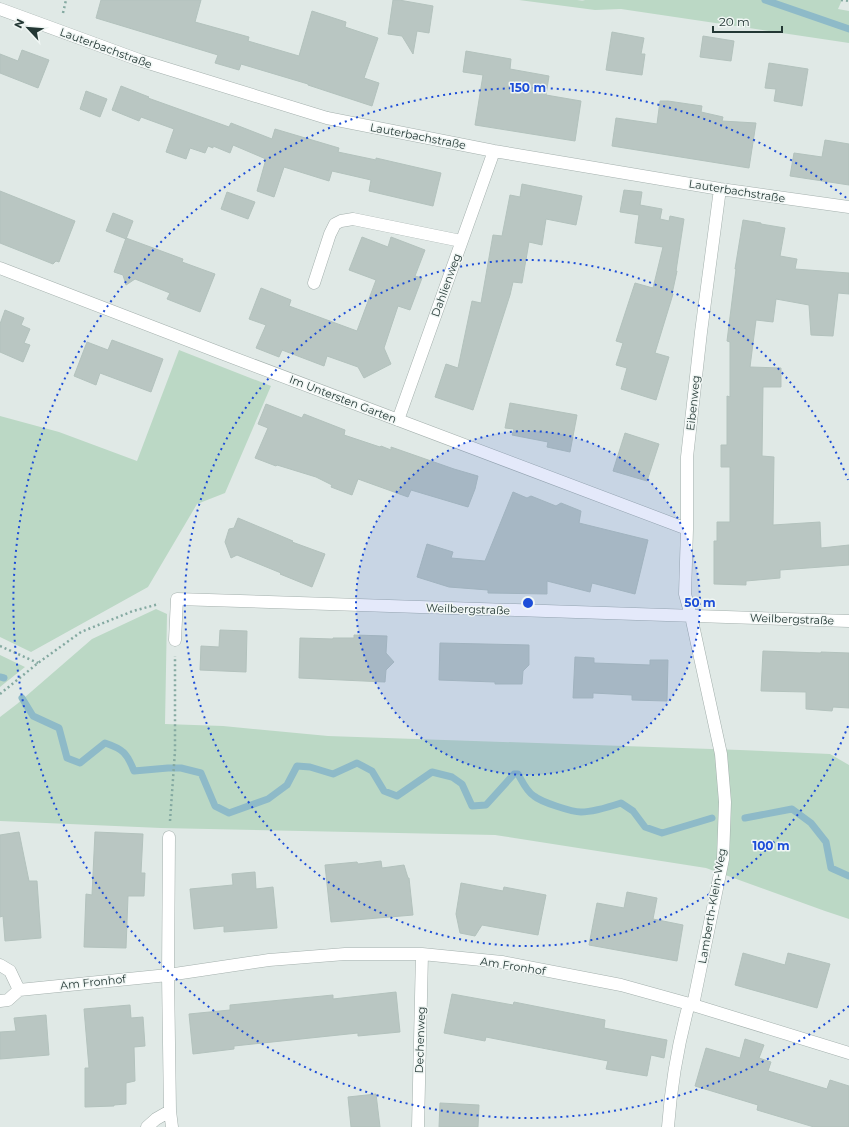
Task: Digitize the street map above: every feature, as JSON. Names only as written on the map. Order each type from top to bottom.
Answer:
[{"type":"street","name":"Lauterbachstraße","points":[[0,8],[142,61],[327,118],[494,150],[720,189],[849,207]]},
{"type":"street","name":"Dahlienweg","points":[[398,420],[494,150]]},
{"type":"street","name":"Eibenweg","points":[[692,616],[685,594],[687,457],[701,332],[720,189]]},
{"type":"street","points":[[314,283],[330,234],[335,224],[341,221],[353,219],[461,241]]},
{"type":"street","name":"Im Untersten Garten","points":[[0,268],[687,529]]},
{"type":"street","points":[[175,640],[176,599]]},
{"type":"street","name":"Weilbergstraße","points":[[176,599],[849,621]]},
{"type":"street","name":"Lamberth-Klein-Weg","points":[[668,1127],[678,1047],[691,1005],[723,859],[726,802],[722,754],[692,616]]},
{"type":"street","points":[[169,837],[168,974],[170,1111],[172,1127]]},
{"type":"street","name":"Am Fronhof","points":[[0,1001],[8,1000],[19,990],[168,974],[270,960],[346,954],[422,954],[510,964],[622,986],[691,1005],[849,1054]]},
{"type":"street","name":"Dechenweg","points":[[418,1127],[422,954]]},
{"type":"street","points":[[0,965],[10,971],[19,990]]},
{"type":"street","points":[[147,1127],[156,1119],[170,1111]]},
{"type":"path","points":[[841,0],[849,1]]},
{"type":"path","points":[[0,694],[38,663],[81,632],[133,611],[176,599]]},
{"type":"path","points":[[169,837],[175,751],[175,640]]},
{"type":"path","points":[[0,646],[38,663]]},
{"type":"green space","points":[[519,0],[842,0],[838,9],[849,11],[849,43],[621,9],[595,10]]},
{"type":"green space","points":[[179,350],[271,386],[225,493],[197,504],[148,587],[31,652],[0,637],[0,416],[59,432],[137,461]]},
{"type":"green space","points":[[156,609],[167,614],[165,724],[223,726],[328,736],[830,754],[849,765],[849,919],[706,868],[495,835],[161,828],[0,821],[0,717],[92,639]]},
{"type":"green space","points":[[0,655],[25,667],[0,687]]},
{"type":"building","points":[[101,0],[201,0],[195,22],[249,37],[248,41],[299,56],[312,11],[346,22],[345,27],[378,38],[364,78],[379,83],[372,106],[308,84],[241,64],[239,70],[215,63],[218,55],[96,18]]},
{"type":"building","points":[[393,0],[433,6],[429,33],[417,31],[413,54],[402,36],[388,34]]},
{"type":"building","points":[[612,32],[644,38],[641,54],[645,54],[642,75],[606,70]]},
{"type":"building","points":[[703,36],[734,41],[731,61],[700,57]]},
{"type":"building","points":[[22,50],[49,60],[38,88],[0,73],[0,54],[18,61]]},
{"type":"building","points":[[466,51],[511,59],[510,69],[549,76],[546,95],[581,101],[575,141],[475,125],[483,75],[463,72]]},
{"type":"building","points":[[769,63],[808,69],[802,106],[774,101],[776,89],[765,88]]},
{"type":"building","points":[[121,86],[149,97],[148,98],[229,127],[231,123],[272,139],[275,129],[339,148],[338,152],[376,160],[376,158],[441,173],[433,206],[369,191],[371,180],[332,171],[329,181],[284,167],[274,197],[257,191],[266,159],[233,145],[230,153],[213,146],[213,148],[208,146],[205,153],[190,148],[186,159],[166,152],[174,129],[141,117],[139,121],[112,110]]},
{"type":"building","points":[[86,91],[107,99],[100,117],[80,109]]},
{"type":"building","points":[[660,101],[702,106],[701,112],[723,117],[722,121],[756,123],[749,168],[612,146],[616,118],[657,124]]},
{"type":"building","points":[[825,140],[849,144],[849,185],[790,176],[794,153],[822,157]]},
{"type":"building","points":[[522,184],[582,196],[576,225],[546,219],[542,245],[529,242],[522,283],[513,282],[473,410],[435,397],[446,364],[458,368],[472,301],[481,303],[493,235],[502,236],[510,195],[520,197]]},
{"type":"building","points":[[624,190],[642,192],[640,205],[662,209],[660,219],[669,221],[670,216],[684,219],[673,294],[655,353],[669,357],[656,400],[621,389],[627,368],[616,365],[623,343],[616,341],[635,283],[653,288],[663,247],[635,243],[639,215],[620,212]]},
{"type":"building","points":[[0,191],[75,221],[59,262],[56,261],[53,264],[0,243]]},
{"type":"building","points":[[227,192],[255,202],[248,219],[221,209]]},
{"type":"building","points":[[113,213],[133,221],[126,239],[106,231]]},
{"type":"building","points":[[743,220],[785,228],[780,256],[797,259],[795,269],[849,273],[849,294],[838,293],[833,336],[811,335],[809,305],[776,299],[773,322],[756,320],[750,367],[781,368],[781,387],[763,387],[762,456],[774,457],[773,525],[820,522],[821,548],[849,545],[849,565],[780,570],[780,578],[746,581],[746,585],[714,584],[714,541],[717,541],[717,522],[730,522],[730,467],[721,467],[721,445],[727,445],[727,396],[730,397],[730,342],[727,341],[735,269]]},
{"type":"building","points":[[362,237],[388,247],[391,237],[425,250],[415,276],[422,278],[410,310],[398,306],[384,348],[391,364],[364,378],[358,367],[327,356],[324,366],[282,350],[279,357],[256,348],[266,325],[249,319],[261,288],[291,300],[289,306],[357,331],[376,280],[349,270]]},
{"type":"building","points":[[126,238],[183,259],[182,262],[215,274],[200,312],[167,299],[170,293],[135,279],[126,285],[123,275],[114,272]]},
{"type":"building","points":[[5,310],[24,318],[21,325],[30,329],[24,343],[30,345],[23,362],[0,352],[0,324]]},
{"type":"building","points":[[112,340],[163,359],[151,392],[100,373],[96,385],[74,376],[87,342],[108,350]]},
{"type":"building","points":[[510,403],[577,415],[570,452],[547,447],[548,442],[512,435],[514,429],[505,428]]},
{"type":"building","points":[[266,404],[302,418],[304,414],[345,430],[344,435],[391,450],[391,447],[478,476],[468,507],[411,490],[408,497],[358,479],[352,495],[331,487],[332,485],[316,477],[277,465],[276,466],[255,458],[268,428],[258,424]]},
{"type":"building","points":[[625,433],[659,444],[647,481],[613,471]]},
{"type":"building","points":[[513,492],[527,498],[531,496],[556,506],[561,503],[581,511],[579,523],[648,540],[635,594],[592,583],[590,592],[547,581],[547,594],[488,593],[488,590],[449,587],[417,577],[427,544],[453,552],[451,558],[485,561]]},
{"type":"building","points":[[238,518],[293,541],[292,542],[325,554],[312,587],[237,555],[231,558],[225,542],[229,529],[234,528]]},
{"type":"building","points":[[220,630],[247,631],[246,672],[200,670],[201,646],[219,647]]},
{"type":"building","points":[[354,635],[387,636],[386,653],[394,662],[386,670],[385,682],[299,678],[300,638],[354,638]]},
{"type":"building","points":[[440,643],[529,645],[529,665],[523,671],[522,684],[495,684],[495,682],[439,680]]},
{"type":"building","points":[[763,651],[849,653],[849,708],[833,707],[832,711],[806,709],[806,692],[761,691]]},
{"type":"building","points":[[575,657],[594,658],[594,663],[650,665],[650,660],[668,660],[667,701],[632,700],[632,695],[593,693],[593,698],[573,698]]},
{"type":"building","points":[[19,832],[29,881],[37,881],[41,938],[5,941],[3,916],[0,917],[0,835]]},
{"type":"building","points":[[95,832],[143,834],[141,873],[145,873],[144,896],[128,896],[126,948],[84,947],[86,894],[92,895]]},
{"type":"building","points":[[381,861],[382,868],[404,865],[409,878],[413,915],[331,922],[325,865],[357,862],[358,864]]},
{"type":"building","points":[[255,872],[256,889],[273,887],[277,928],[224,932],[224,926],[194,929],[190,889],[233,885],[232,874]]},
{"type":"building","points":[[461,883],[503,891],[504,887],[546,895],[538,935],[482,925],[475,936],[460,933],[456,914]]},
{"type":"building","points":[[627,892],[657,898],[653,919],[683,925],[677,961],[589,945],[597,903],[624,908]]},
{"type":"building","points":[[743,953],[785,965],[788,953],[830,964],[817,1008],[735,985]]},
{"type":"building","points":[[396,992],[400,1032],[358,1036],[358,1033],[234,1046],[234,1049],[193,1054],[189,1014],[230,1010],[230,1005],[333,995],[333,999]]},
{"type":"building","points":[[452,994],[513,1005],[514,1002],[605,1020],[604,1028],[667,1040],[664,1058],[651,1055],[647,1076],[606,1069],[608,1061],[486,1037],[485,1041],[444,1033]]},
{"type":"building","points":[[130,1005],[131,1018],[143,1017],[145,1046],[134,1047],[135,1081],[126,1083],[126,1104],[85,1107],[85,1068],[89,1068],[84,1009]]},
{"type":"building","points":[[46,1015],[49,1055],[0,1059],[0,1032],[16,1031],[14,1018]]},
{"type":"building","points":[[745,1039],[764,1045],[759,1058],[771,1062],[768,1071],[827,1089],[830,1080],[849,1086],[849,1127],[814,1127],[757,1110],[758,1105],[695,1086],[706,1048],[740,1058]]},
{"type":"building","points":[[376,1094],[380,1127],[351,1127],[348,1097]]},
{"type":"building","points":[[440,1103],[479,1105],[478,1127],[439,1127]]},
{"type":"waterway","points":[[765,0],[849,29]]},
{"type":"waterway","points":[[0,677],[4,678]]},
{"type":"waterway","points":[[22,698],[33,716],[59,728],[67,758],[80,763],[105,743],[124,752],[134,771],[181,768],[201,773],[215,806],[229,813],[268,799],[287,785],[297,766],[310,767],[333,774],[357,763],[372,771],[384,791],[397,796],[432,772],[452,777],[462,784],[472,806],[486,805],[514,774],[518,774],[529,792],[550,804],[577,812],[586,812],[621,803],[633,811],[645,827],[662,833],[712,818]]},
{"type":"waterway","points":[[745,818],[792,809],[811,823],[826,842],[831,868],[849,876]]}]
